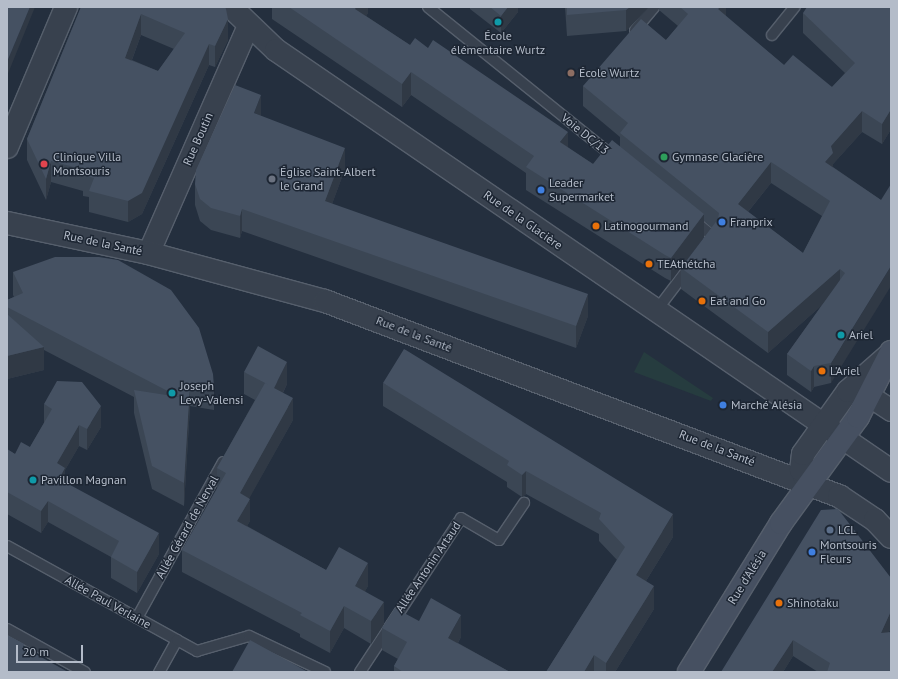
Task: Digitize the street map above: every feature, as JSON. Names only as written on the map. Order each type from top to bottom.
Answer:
[{"type":"main road","name":"Rue d'Alésia","points":[[689,672],[808,484],[842,439],[870,397],[890,354]]},
{"type":"street","points":[[7,146],[66,7]]},
{"type":"street","name":"Rue de la Glacière","points":[[231,7],[248,25],[276,50],[821,426],[889,466]]},
{"type":"street","name":"Rue Boutin","points":[[148,253],[248,25]]},
{"type":"street","name":"Rue de la Santé","points":[[7,223],[148,253],[325,301],[839,496],[875,520],[891,537]]},
{"type":"street","points":[[808,484],[800,465],[803,454],[821,426],[848,391],[890,354]]},
{"type":"street","points":[[870,397],[891,410]]},
{"type":"lane","name":"Voie DC/13","points":[[428,7],[626,166]]},
{"type":"lane","points":[[632,34],[654,7]]},
{"type":"lane","points":[[772,35],[795,7]]},
{"type":"lane","points":[[682,211],[713,236],[704,248]]},
{"type":"lane","points":[[656,312],[694,261]]},
{"type":"lane","name":"Allée Gérard de Nerval","points":[[137,618],[230,450]]},
{"type":"lane","name":"Allée Antonin Artaud","points":[[360,672],[461,518],[499,540],[524,503]]},
{"type":"lane","name":"Allée Paul Verlaine","points":[[7,546],[197,651],[249,636],[325,672]]},
{"type":"lane","points":[[7,629],[85,672]]},
{"type":"lane","points":[[159,672],[177,640]]},
{"type":"green space","points":[[644,352],[713,398],[711,401],[634,372]]},
{"type":"building","points":[[7,7],[30,7],[7,62]]},
{"type":"building","points":[[81,7],[225,7],[228,19],[215,46],[209,44],[142,193],[128,201],[89,191],[94,178],[83,175],[85,170],[51,161],[46,179],[27,139]],"holes":[[[141,14],[185,33],[158,71],[125,58]]]},
{"type":"building","points":[[289,7],[356,7],[355,9],[410,45],[415,38],[428,48],[433,40],[568,132],[560,142],[593,164],[612,140],[704,214],[671,258],[526,167],[534,156],[411,72],[402,84]]},
{"type":"building","points":[[490,7],[508,7],[501,16]]},
{"type":"building","points":[[567,7],[630,7],[626,10],[567,15]]},
{"type":"building","points":[[680,7],[720,7],[718,9],[784,65],[793,55],[832,87],[855,63],[803,13],[807,7],[891,7],[891,111],[882,124],[862,111],[831,146],[833,153],[825,162],[881,200],[891,184],[891,266],[831,363],[814,366],[811,371],[787,354],[845,273],[840,269],[768,332],[681,268],[718,219],[719,213],[620,133],[628,123],[583,86],[641,19],[666,40],[688,14]],"holes":[[[771,162],[830,201],[803,253],[738,204]]]},
{"type":"building","points":[[235,85],[261,95],[254,113],[345,148],[325,201],[588,294],[576,326],[242,209],[240,216],[211,208],[200,199],[195,184],[196,170]]},
{"type":"building","name":"Joseph Levy-Valensi","points":[[55,257],[99,257],[118,260],[171,290],[199,328],[213,374],[214,387],[190,384],[184,483],[152,466],[134,390],[179,397],[7,307],[7,300],[23,293],[13,272]]},
{"type":"building","points":[[7,314],[44,347],[7,356]]},
{"type":"building","points":[[258,346],[287,362],[274,388],[293,398],[240,493],[250,499],[237,521],[326,570],[339,547],[368,563],[355,586],[384,602],[371,621],[344,606],[330,631],[300,615],[302,613],[182,550],[226,473],[217,468],[265,383],[269,385],[244,372]]},
{"type":"building","points":[[404,349],[673,514],[636,575],[654,586],[606,663],[594,655],[584,672],[546,672],[625,547],[599,519],[601,513],[526,471],[522,475],[507,465],[509,461],[383,383]]},
{"type":"building","points":[[57,381],[82,382],[101,406],[87,429],[79,425],[57,463],[65,468],[59,479],[159,533],[137,572],[111,557],[119,541],[48,501],[41,511],[7,492],[7,449],[15,454],[21,442],[30,447],[52,409],[44,404]]},
{"type":"building","points":[[838,509],[891,578],[891,611],[881,633],[891,632],[891,672],[827,672],[830,663],[793,640],[772,672],[721,672],[821,510]]},
{"type":"building","points":[[431,598],[461,615],[448,638],[510,672],[403,672],[394,666],[407,642],[382,628],[395,608],[419,621]]},
{"type":"building","points":[[7,635],[24,644],[23,647],[68,672],[7,672]]},
{"type":"building","points":[[250,640],[308,672],[232,672]]},
{"type":"place","name":"École élémentaire Wurtz","points":[[498,22]]},
{"type":"place","name":"École Wurtz","points":[[571,73]]},
{"type":"place","name":"Gymnase Glacière","points":[[664,157]]},
{"type":"place","name":"Clinique Villa Montsouris","points":[[44,164]]},
{"type":"place","name":"Église Saint-Albert le Grand","points":[[272,179]]},
{"type":"place","name":"Leader Supermarket","points":[[541,190]]},
{"type":"place","name":"Franprix","points":[[722,222]]},
{"type":"place","name":"Latinogourmand","points":[[596,226]]},
{"type":"place","name":"TEAthétcha","points":[[649,264]]},
{"type":"place","name":"Eat and Go","points":[[702,301]]},
{"type":"place","name":"Ariel","points":[[841,335]]},
{"type":"place","name":"L'Ariel","points":[[822,371]]},
{"type":"place","name":"Joseph Levy-Valensi","points":[[172,393]]},
{"type":"place","name":"Marché Alésia","points":[[723,405]]},
{"type":"place","name":"Pavillon Magnan","points":[[33,480]]},
{"type":"place","name":"LCL","points":[[830,530]]},
{"type":"place","name":"Montsouris Fleurs","points":[[812,552]]},
{"type":"place","name":"Shinotaku","points":[[779,603]]}]
